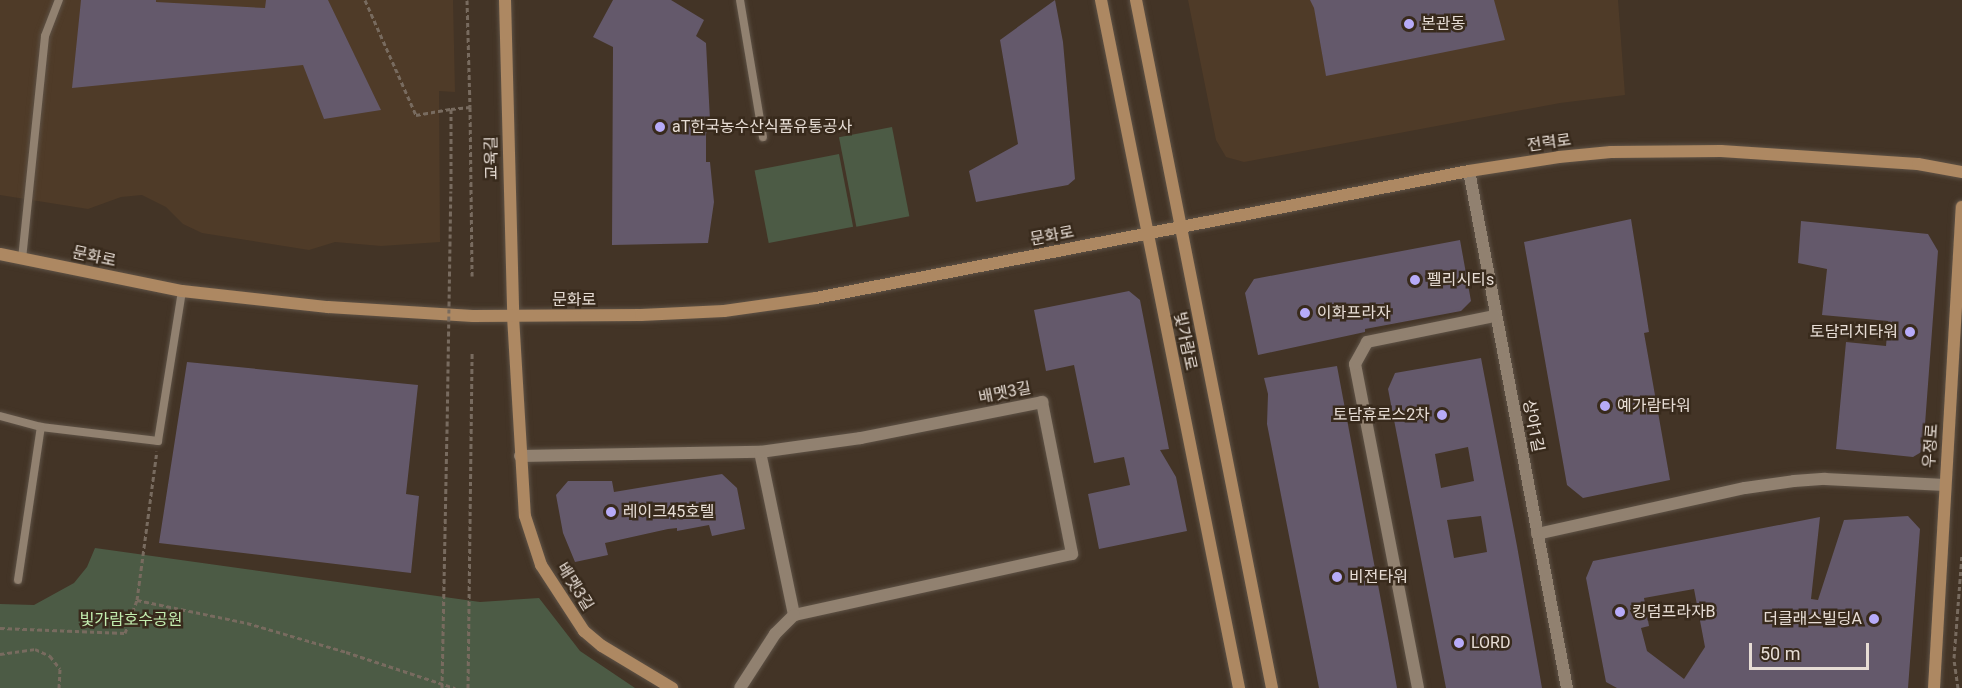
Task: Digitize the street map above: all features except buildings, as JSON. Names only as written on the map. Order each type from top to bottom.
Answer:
[{"type":"street","name":"교육길","points":[[505,0],[513,316]]},
{"type":"street","name":"빛가람로","points":[[1101,0],[1146,235],[1239,688]]},
{"type":"street","name":"빛가람로","points":[[1137,0],[1272,688]]},
{"type":"street","name":"전력로","points":[[1146,235],[1469,171],[1570,156],[1665,150],[1918,164],[1962,172]]},
{"type":"street","name":"상야1길","points":[[1469,171],[1567,688]]},
{"type":"street","name":"우정로","points":[[1934,688],[1962,207]]},
{"type":"street","name":"문화로","points":[[0,254],[182,291],[328,307],[513,316],[642,315],[724,311],[816,298],[1146,235]]},
{"type":"street","name":"배멧3길","points":[[513,316],[525,516],[541,565],[584,631],[672,688]]},
{"type":"street","points":[[1418,688],[1355,364],[1367,342],[1495,316]]},
{"type":"street","name":"배멧3길","points":[[520,456],[760,452],[861,438],[1042,402],[1072,554],[794,615]]},
{"type":"street","points":[[740,688],[775,634],[794,615],[760,452]]},
{"type":"street","points":[[1537,534],[1745,488],[1794,481],[1825,479],[1945,485]]},
{"type":"lane","points":[[22,259],[45,36],[60,0]]},
{"type":"lane","points":[[740,0],[763,137]]},
{"type":"lane","points":[[0,416],[41,427],[158,441],[182,291]]},
{"type":"lane","points":[[18,580],[41,427]]},
{"type":"path","points":[[364,0],[416,116],[470,107]]},
{"type":"path","points":[[467,0],[472,276]]},
{"type":"path","points":[[442,688],[451,191],[450,109]]},
{"type":"path","points":[[468,688],[472,352]]},
{"type":"path","points":[[0,628],[125,633],[136,600],[158,441]]},
{"type":"path","points":[[1958,688],[1954,658],[1962,555]]},
{"type":"path","points":[[136,600],[247,623],[455,688]]},
{"type":"path","points":[[0,654],[35,649],[50,656],[60,669],[59,688]]},
{"type":"shaded area","points":[[0,0],[453,0],[455,92],[439,91],[440,242],[381,246],[335,242],[309,250],[202,233],[183,224],[166,207],[142,195],[121,197],[88,209],[0,195]]},
{"type":"shaded area","points":[[1188,0],[1618,0],[1625,95],[1560,103],[1244,162],[1226,157],[1216,140]]},
{"type":"green space","points":[[892,127],[909,216],[856,227],[839,137]]},
{"type":"green space","points":[[839,154],[853,227],[769,243],[755,170]]},
{"type":"green space","name":"빛가람호수공원","points":[[95,548],[480,602],[539,598],[580,651],[635,688],[0,688],[0,604],[34,605],[74,583],[87,567]]},
{"type":"place","name":"본관동","points":[[1409,24]]},
{"type":"place","name":"aT한국농수산식품유통공사","points":[[660,127]]},
{"type":"place","name":"펠리시티s","points":[[1415,280]]},
{"type":"place","name":"이화프라자","points":[[1305,313]]},
{"type":"place","name":"토담리치타워","points":[[1910,332]]},
{"type":"place","name":"예가람타워","points":[[1605,406]]},
{"type":"place","name":"토담휴로스2차","points":[[1442,415]]},
{"type":"place","name":"레이크45호텔","points":[[611,512]]},
{"type":"place","name":"비전타워","points":[[1337,577]]},
{"type":"place","name":"킹덤프라자B","points":[[1620,612]]},
{"type":"place","name":"더클래스빌딩A","points":[[1874,619]]},
{"type":"place","name":"LORD","points":[[1459,643]]}]
